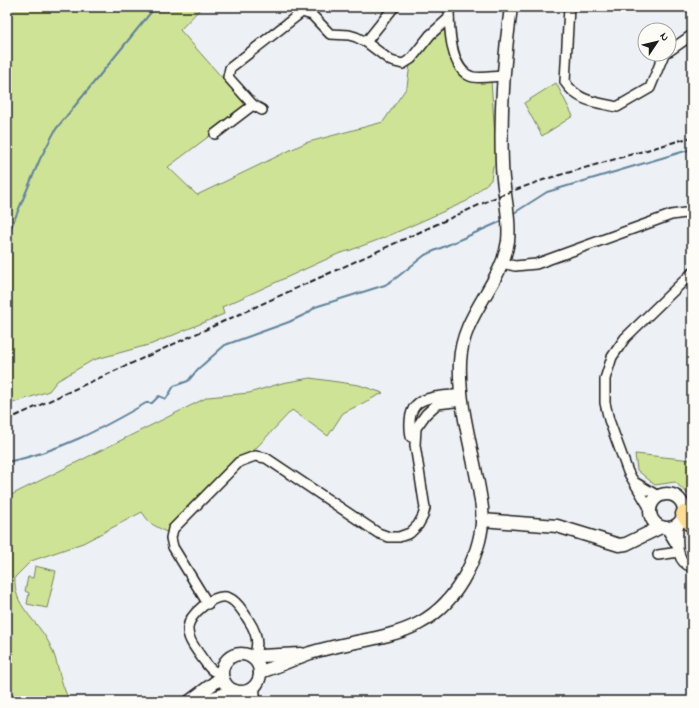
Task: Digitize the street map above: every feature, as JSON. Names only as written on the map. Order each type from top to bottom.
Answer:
[{"type":"main road","points":[[260,672],[310,653],[404,631],[432,616],[450,598],[464,578],[472,562],[482,520],[462,398],[460,360],[465,335],[472,316],[502,263],[506,249],[509,222],[502,165],[504,76],[511,7]]},
{"type":"main road","points":[[482,520],[557,526],[619,545],[631,541],[663,528],[685,521],[682,503],[674,495],[663,494],[658,496],[654,499],[644,526],[631,541]]},
{"type":"main road","points":[[650,512],[656,524],[663,528]]},
{"type":"main road","points":[[190,701],[219,674],[225,662],[235,655],[241,654],[253,658],[271,655],[310,653]]},
{"type":"main road","points":[[204,701],[244,693],[260,678],[257,663],[253,658]]},
{"type":"main road","points":[[219,674],[225,683],[244,693],[254,701]]},
{"type":"street","points":[[366,42],[392,10],[382,7]]},
{"type":"street","points":[[449,7],[453,49],[461,70],[472,76],[504,76]]},
{"type":"street","points":[[569,7],[565,82],[571,91],[581,99],[617,107],[650,88],[661,62]]},
{"type":"street","points":[[262,110],[253,105],[228,77],[230,68],[297,14],[306,12],[330,34],[349,35],[366,42],[391,61],[405,64],[411,59],[432,32],[449,18]]},
{"type":"street","points":[[677,46],[692,36]]},
{"type":"street","points":[[215,134],[253,105]]},
{"type":"street","points":[[502,263],[515,266],[536,264],[671,216],[692,212]]},
{"type":"street","points":[[650,512],[635,482],[628,472],[606,409],[604,388],[606,374],[612,357],[625,338],[692,273]]},
{"type":"street","points":[[415,446],[411,436],[409,420],[414,405],[427,397],[462,398]]},
{"type":"street","points":[[208,604],[173,547],[172,535],[178,522],[239,462],[250,457],[266,458],[378,534],[396,538],[404,536],[414,530],[421,522],[424,511],[415,446],[416,428],[432,407],[462,398]]},
{"type":"street","points":[[635,482],[658,496]]},
{"type":"street","points":[[678,550],[685,521]]},
{"type":"street","points":[[663,528],[678,550],[681,560],[686,565],[692,566]]},
{"type":"street","points":[[658,555],[678,550]]},
{"type":"street","points":[[219,674],[193,646],[188,627],[190,620],[208,604],[218,598],[227,597],[235,602],[252,626],[262,651],[271,655]]},
{"type":"street","points":[[253,658],[256,652],[257,641]]},
{"type":"green space","points":[[7,7],[202,7],[180,30],[248,107],[168,167],[197,195],[305,143],[383,122],[407,87],[410,64],[446,22],[459,71],[491,81],[497,164],[493,166],[491,180],[467,201],[386,237],[338,254],[222,307],[224,314],[152,344],[93,360],[57,381],[49,391],[7,405]]},
{"type":"green space","points":[[556,83],[573,116],[542,136],[524,103]]},
{"type":"green space","points":[[310,378],[359,385],[383,393],[343,413],[328,436],[292,410],[216,489],[166,532],[150,523],[142,512],[83,543],[31,561],[15,577],[15,587],[21,604],[49,643],[55,657],[63,687],[70,701],[7,701],[7,497],[208,397],[249,393],[282,383]]},
{"type":"green space","points":[[635,454],[692,460],[692,504],[689,495],[675,482],[655,485],[637,470]]},
{"type":"green space","points":[[35,566],[56,571],[47,608],[27,604],[29,593],[25,591],[28,577],[33,578]]},
{"type":"waterway","points":[[7,237],[40,159],[56,129],[152,11],[170,7]]},
{"type":"waterway","points":[[514,213],[547,192],[692,149]]},
{"type":"waterway","points":[[7,462],[26,458],[62,446],[112,422],[146,403],[152,403],[159,396],[166,399],[174,386],[188,381],[198,369],[225,345],[289,322],[308,313],[315,307],[385,285],[425,255],[502,221]]},
{"type":"railway","points":[[7,420],[501,195],[546,179],[692,137]]}]
